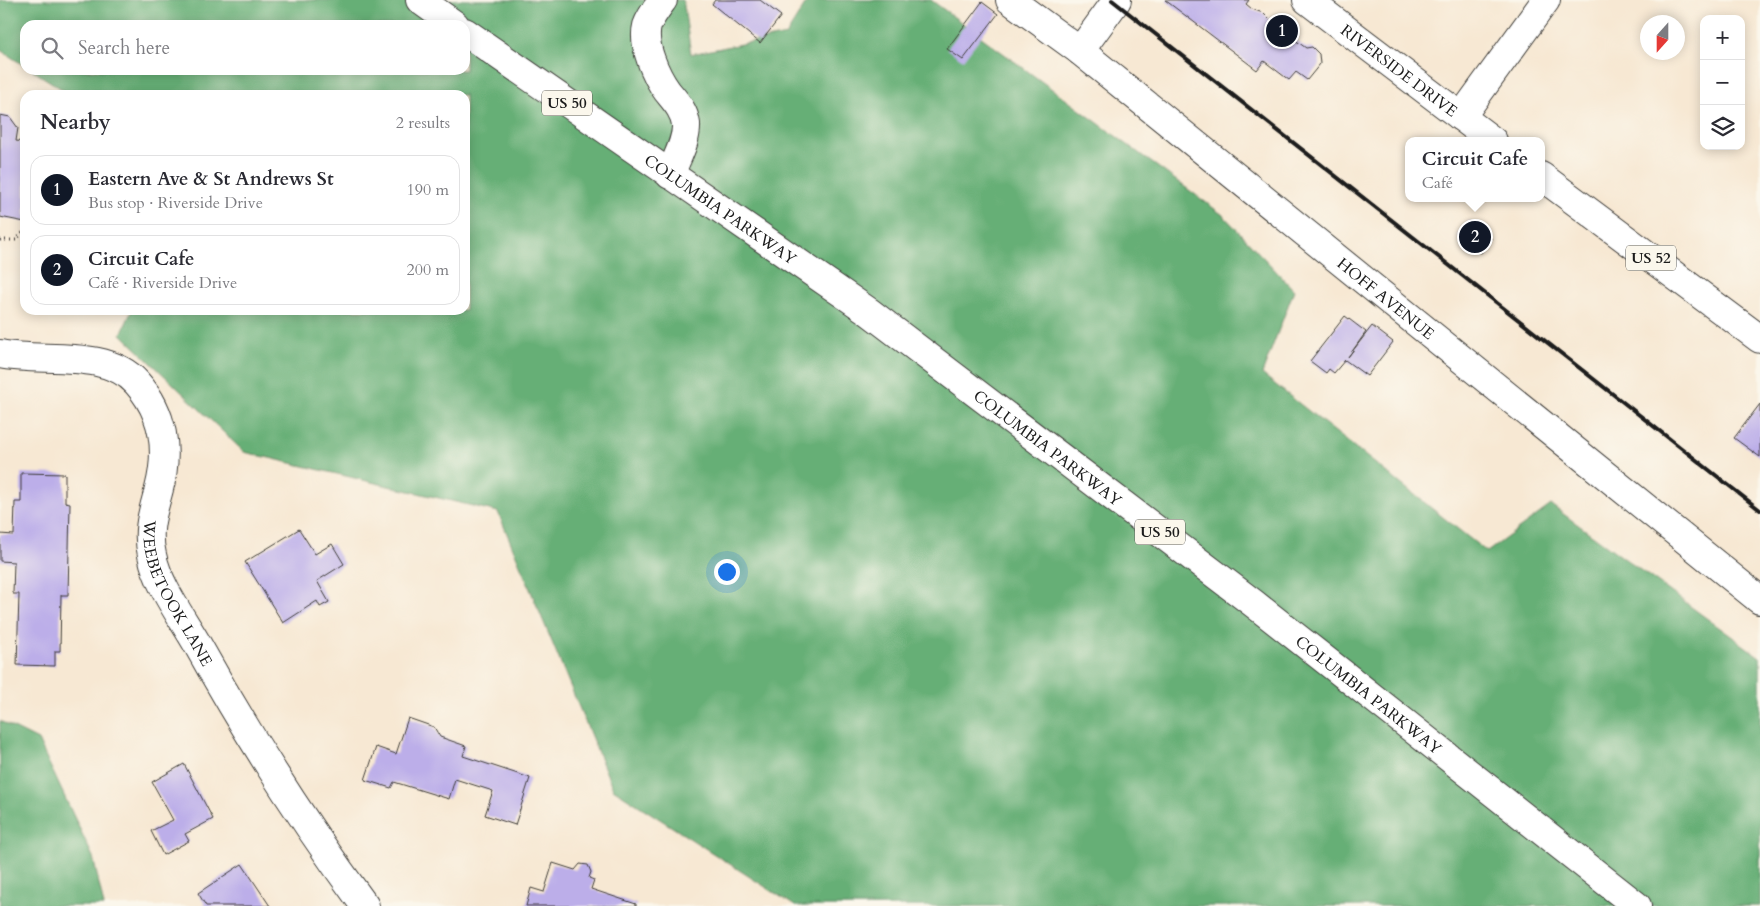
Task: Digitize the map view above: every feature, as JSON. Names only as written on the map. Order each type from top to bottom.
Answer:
[{"type":"main road","points":[[420,0],[449,20]]},
{"type":"main road","name":"HOFF AVENUE","points":[[1010,0],[1080,51],[1760,600]]},
{"type":"main road","points":[[1080,51],[1117,0]]},
{"type":"main road","name":"RIVERSIDE DRIVE","points":[[1307,0],[1488,137]]},
{"type":"main road","points":[[1462,117],[1546,0]]},
{"type":"main road","points":[[659,5],[647,25],[645,38],[654,68],[666,89],[680,107],[686,124],[684,141],[670,175]]},
{"type":"main road","name":"COLUMBIA PARKWAY","points":[[470,35],[876,317],[1253,603],[1637,906]]},
{"type":"main road","name":"US 52","points":[[1545,179],[1760,339]]},
{"type":"main road","name":"WEEBETOOK LANE","points":[[0,354],[15,358],[80,360],[106,363],[121,370],[135,381],[145,393],[159,419],[165,451],[164,468],[152,512],[148,538],[159,577],[213,673],[280,783],[323,849],[366,906]]},
{"type":"path","points":[[0,240],[16,240],[20,236]]},
{"type":"green space","points":[[0,0],[683,0],[691,54],[786,35],[808,0],[931,0],[1223,215],[1294,290],[1262,374],[1487,552],[1551,505],[1760,657],[1760,906],[795,906],[613,789],[498,512],[244,452],[121,334],[130,315],[470,315],[470,90],[63,90],[40,75],[470,75],[470,20],[20,20],[20,63],[0,50]]},
{"type":"green space","points":[[0,721],[38,740],[93,857],[104,906],[0,906]]},
{"type":"building","points":[[715,0],[760,0],[781,16],[760,43],[712,4]]},
{"type":"building","points":[[1165,0],[1249,0],[1246,4],[1252,9],[1263,13],[1276,26],[1306,48],[1312,47],[1319,54],[1320,64],[1307,80],[1296,72],[1289,80],[1264,61],[1257,70]]},
{"type":"building","points":[[982,2],[998,14],[963,60],[947,49]]},
{"type":"building","points":[[0,115],[10,117],[18,128],[16,141],[20,141],[20,221],[0,217]]},
{"type":"building","points":[[1469,221],[1492,239],[1481,253],[1458,236]]},
{"type":"building","points":[[1345,316],[1366,332],[1348,357],[1372,326],[1393,342],[1367,376],[1345,360],[1334,373],[1329,369],[1326,373],[1310,361]]},
{"type":"building","points":[[1760,404],[1760,457],[1734,438]]},
{"type":"building","points":[[21,473],[65,474],[65,502],[70,503],[68,595],[61,595],[60,651],[55,651],[55,666],[17,665],[19,594],[13,594],[14,562],[0,561],[0,534],[14,535],[15,502],[21,502]]},
{"type":"building","points":[[299,529],[315,554],[332,544],[344,564],[317,581],[329,602],[320,607],[317,601],[283,623],[245,562]]},
{"type":"building","points":[[408,718],[434,727],[440,737],[466,746],[463,756],[530,778],[515,825],[485,815],[493,791],[455,779],[449,799],[394,782],[391,788],[365,780],[376,747],[396,754]]},
{"type":"building","points":[[184,764],[213,819],[185,834],[189,841],[163,855],[151,831],[173,820],[152,782]]},
{"type":"building","points":[[553,863],[575,870],[580,864],[588,865],[591,872],[589,878],[594,880],[591,889],[636,904],[636,906],[526,906],[531,888],[544,892]]},
{"type":"building","points":[[242,864],[270,906],[206,906],[198,893]]},
{"type":"railway","points":[[1112,0],[1760,510]]},
{"type":"place","name":"Eastern Ave & St Andrews St","points":[[1282,31]]},
{"type":"place","name":"Circuit Cafe","points":[[1475,237]]}]
